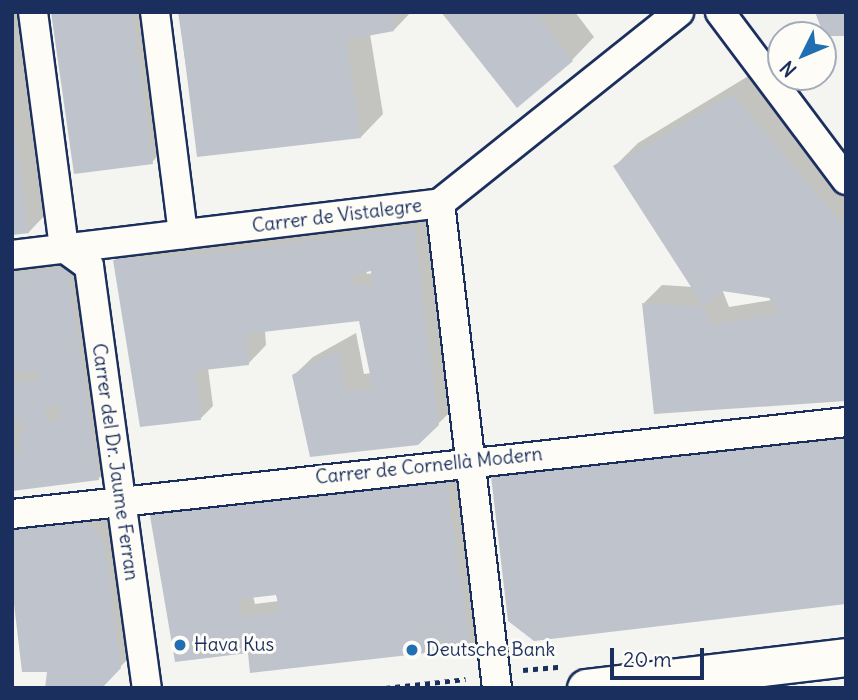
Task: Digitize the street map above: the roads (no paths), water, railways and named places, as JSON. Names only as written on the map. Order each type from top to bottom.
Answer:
[{"type":"street","points":[[33,12],[64,248]]},
{"type":"street","points":[[155,12],[183,234]]},
{"type":"street","name":"Carrer de Vistalegre","points":[[12,255],[440,204],[680,12]]},
{"type":"street","points":[[720,12],[846,180]]},
{"type":"street","points":[[440,204],[497,688]]},
{"type":"street","name":"Carrer del Dr. Jaume Ferran","points":[[64,248],[89,266],[119,502],[147,688]]},
{"type":"street","name":"Carrer de Cornellà Modern","points":[[12,514],[470,460],[846,422]]},
{"type":"street","points":[[586,688],[846,657]]},
{"type":"place","name":"Hava Kus","points":[[180,645]]},
{"type":"place","name":"Deutsche Bank","points":[[412,650]]}]
